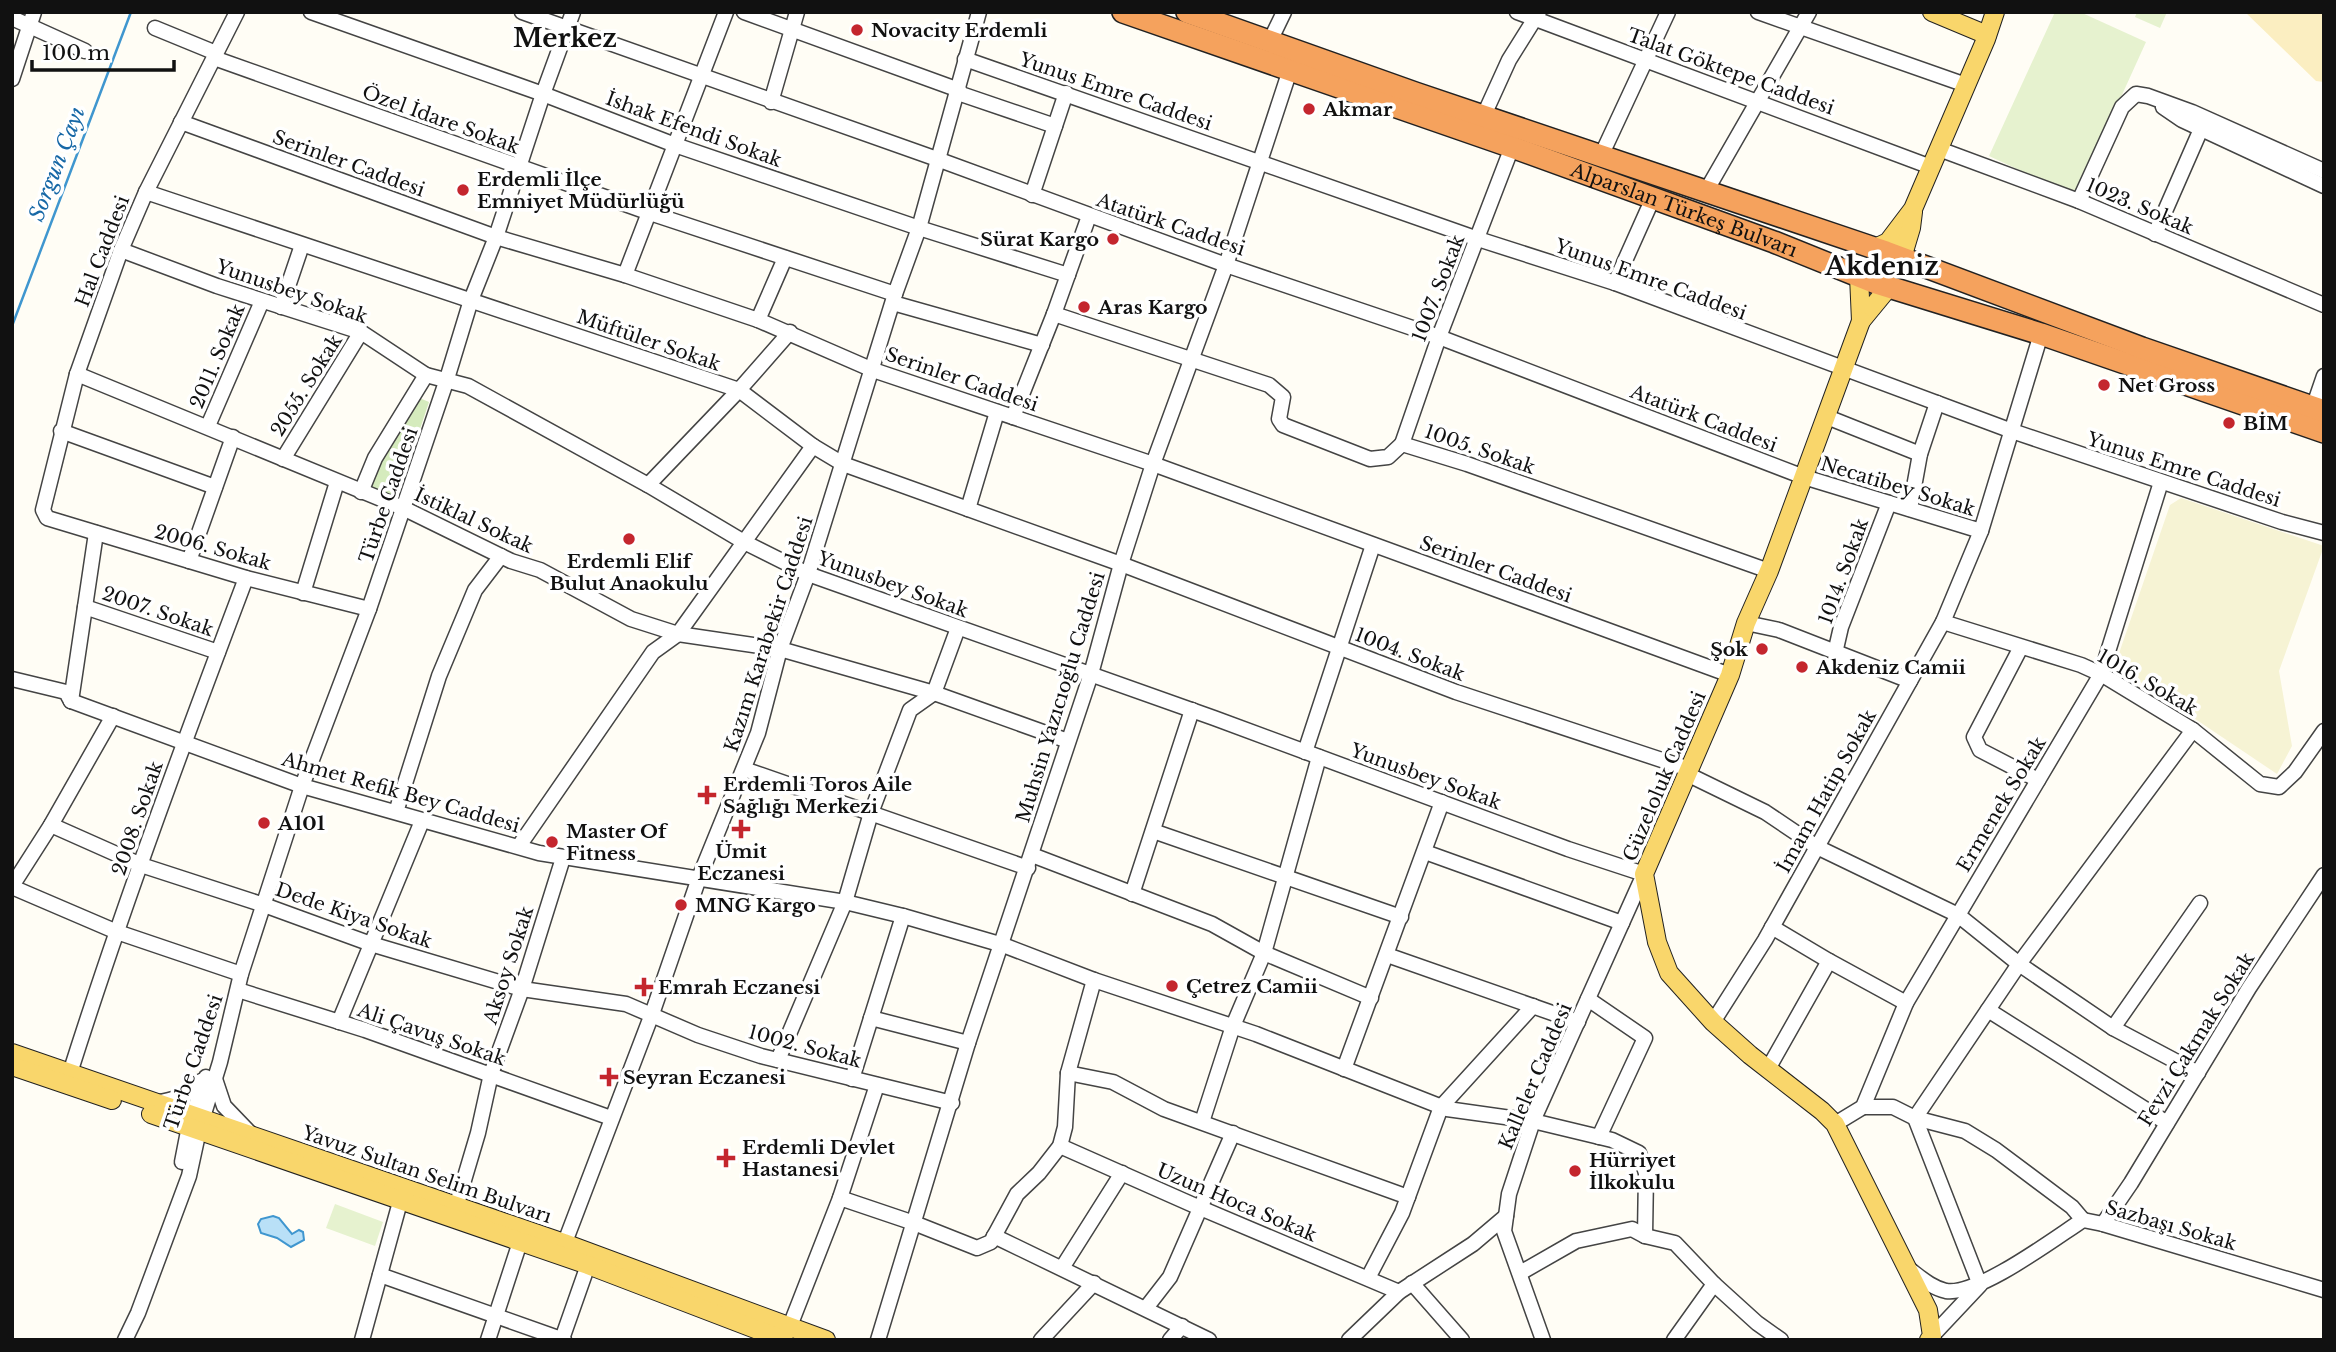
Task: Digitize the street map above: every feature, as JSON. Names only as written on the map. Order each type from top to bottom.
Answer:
[{"type":"highway","name":"Alparslan Türkeş Bulvarı","points":[[1123,12],[1653,198],[1889,287],[2041,334],[2324,432]]},
{"type":"highway","name":"Alparslan Türkeş Bulvarı","points":[[1187,12],[1415,93],[1902,258],[2142,348],[2319,410]]},
{"type":"highway","points":[[1858,276],[1861,259],[1873,248]]},
{"type":"highway","points":[[1889,287],[1898,274],[1902,258]]},
{"type":"main road","points":[[1932,12],[1991,24]]},
{"type":"main road","points":[[1962,12],[1991,24]]},
{"type":"main road","points":[[1873,248],[1888,242],[1913,209],[1991,24]]},
{"type":"main road","points":[[1902,258],[1911,228],[1913,209]]},
{"type":"main road","name":"Güzeloluk Caddesi","points":[[1858,276],[1861,321]]},
{"type":"main road","name":"Güzeloluk Caddesi","points":[[1889,287],[1861,321],[1769,571],[1746,623],[1730,675],[1644,874],[1657,942],[1669,974],[1713,1022],[1835,1124],[1928,1310],[1931,1338]]},
{"type":"main road","name":"Yavuz Sultan Selim Bulvarı","points":[[12,1053],[156,1103],[196,1122],[400,1202],[520,1242],[562,1249],[588,1265],[787,1333],[826,1340]]},
{"type":"main road","name":"Yavuz Sultan Selim Bulvarı","points":[[12,1066],[196,1122],[254,1136],[456,1207],[787,1333]]},
{"type":"street","name":"Hal Caddesi","points":[[47,518],[43,510],[61,431],[77,374],[121,250],[146,192],[237,12]]},
{"type":"street","name":"İshak Efendi Sokak","points":[[311,12],[542,94],[675,145],[919,228],[1068,275]]},
{"type":"street","name":"Atatürk Caddesi","points":[[522,12],[1226,265],[1439,337],[1804,477]]},
{"type":"street","name":"Türbe Caddesi","points":[[125,1340],[138,1313],[169,1228],[196,1122],[302,786],[369,609],[471,300],[496,237],[542,94],[573,12]]},
{"type":"street","points":[[625,275],[726,12]]},
{"type":"street","points":[[744,12],[1055,126]]},
{"type":"street","points":[[771,102],[797,12]]},
{"type":"street","name":"Kazım Karabekir Caddesi","points":[[562,1249],[652,1014],[699,878],[758,733],[780,649],[808,575],[894,298],[919,228],[979,12]]},
{"type":"street","points":[[1270,41],[1284,12]]},
{"type":"street","name":"Talat Göktepe Caddesi","points":[[1517,12],[1537,16],[1931,167]]},
{"type":"street","points":[[1601,156],[1668,12]]},
{"type":"street","points":[[1758,12],[1966,85]]},
{"type":"street","points":[[1705,192],[1809,12]]},
{"type":"street","points":[[1483,116],[1509,60],[1537,16]]},
{"type":"street","points":[[12,18],[32,19],[85,51]]},
{"type":"street","points":[[12,79],[32,19]]},
{"type":"street","name":"Özel İdare Sokak","points":[[155,28],[215,55],[650,214],[785,258],[894,298],[1042,345]]},
{"type":"street","name":"Yunus Emre Caddesi","points":[[965,59],[1478,239],[1615,283],[2012,431],[2161,482],[2324,533]]},
{"type":"street","name":"Muhsin Yazıcıoğlu Caddesi","points":[[878,1340],[968,1043],[1003,945],[1091,674],[1121,564],[1153,464],[1226,265],[1290,70]]},
{"type":"street","points":[[1032,195],[1066,93]]},
{"type":"street","points":[[2079,201],[2122,107],[2136,94],[2192,112],[2324,171]]},
{"type":"street","points":[[2148,96],[2182,120],[2324,187]]},
{"type":"street","name":"Serinler Caddesi","points":[[181,122],[496,237],[625,275],[758,320],[873,370],[1153,464],[1730,675]]},
{"type":"street","points":[[2155,233],[2201,129]]},
{"type":"street","name":"1007. Sokak","points":[[1402,444],[1439,337],[1512,148]]},
{"type":"street","name":"1023. Sokak","points":[[1939,149],[2079,201],[2324,305]]},
{"type":"street","name":"Müftüler Sokak","points":[[146,192],[739,390],[813,446],[843,464],[1121,564]]},
{"type":"street","points":[[1615,283],[1653,198]]},
{"type":"street","points":[[1013,417],[1089,216]]},
{"type":"street","points":[[281,307],[302,245]]},
{"type":"street","name":"Yunusbey Sokak","points":[[121,250],[281,307],[362,332],[426,376],[468,386],[648,485],[744,542],[808,575],[1192,710],[1568,849],[1644,874]]},
{"type":"street","points":[[758,320],[785,258]]},
{"type":"street","name":"2011. Sokak","points":[[208,426],[262,300]]},
{"type":"street","name":"1005. Sokak","points":[[1054,314],[1269,386],[1283,397],[1279,419],[1283,425],[1370,459],[1388,457],[1402,444],[1769,571]]},
{"type":"street","name":"2055. Sokak","points":[[283,459],[362,332]]},
{"type":"street","points":[[648,485],[790,332]]},
{"type":"street","name":"İmam Hatip Sokak","points":[[1713,1022],[1772,927],[1943,622],[1981,531],[2041,334]]},
{"type":"street","name":"İstiklal Sokak","points":[[77,374],[404,508],[501,556],[540,570],[631,620],[678,634],[780,649],[934,692],[1068,741]]},
{"type":"street","points":[[361,492],[375,458],[426,376]]},
{"type":"street","points":[[2319,410],[2324,376]]},
{"type":"street","points":[[1910,509],[1920,454],[1937,403]]},
{"type":"street","points":[[968,509],[997,412]]},
{"type":"street","points":[[1827,417],[1920,454]]},
{"type":"street","points":[[61,431],[215,486]]},
{"type":"street","points":[[189,561],[233,437]]},
{"type":"street","points":[[519,846],[653,652],[678,634],[813,446]]},
{"type":"street","name":"Necatibey Sokak","points":[[1804,477],[1981,531]]},
{"type":"street","points":[[303,593],[337,482]]},
{"type":"street","name":"Ermenek Sokak","points":[[1863,1107],[1906,1003],[2101,674],[2161,482]]},
{"type":"street","name":"1014. Sokak","points":[[1835,653],[1841,627],[1889,503]]},
{"type":"street","name":"2006. Sokak","points":[[47,518],[246,578],[369,609]]},
{"type":"street","points":[[71,701],[96,533]]},
{"type":"street","points":[[1202,1122],[1233,1026],[1264,953],[1286,876],[1312,754],[1339,647],[1373,545]]},
{"type":"street","points":[[396,812],[439,676],[475,590],[501,556]]},
{"type":"street","name":"1004. Sokak","points":[[1121,564],[1456,692],[1688,771],[1765,812],[1817,847],[1958,915],[2019,964],[2113,1028],[2198,1073]]},
{"type":"street","name":"2008. Sokak","points":[[69,1073],[184,742],[246,578]]},
{"type":"street","name":"2007. Sokak","points":[[85,607],[218,652]]},
{"type":"street","name":"1016. Sokak","points":[[1943,622],[2081,665],[2101,674],[2193,730],[2260,784],[2279,787],[2295,772],[2324,731]]},
{"type":"street","points":[[1746,623],[1779,631],[1910,681]]},
{"type":"street","points":[[778,1060],[845,902],[871,813],[910,710],[934,692],[958,628]]},
{"type":"street","points":[[2021,647],[1974,737],[1980,750],[2038,780]]},
{"type":"street","name":"Ahmet Refik Bey Caddesi","points":[[12,679],[66,692],[71,701],[302,786],[422,821],[563,858],[845,902],[903,916],[1003,945],[1094,980],[1233,1026],[1441,1107],[1533,1121],[1612,1140],[1639,1153],[1646,1173],[1645,1236]]},
{"type":"street","points":[[1132,894],[1192,710]]},
{"type":"street","points":[[113,716],[12,887],[117,932],[241,974]]},
{"type":"street","points":[[1915,1118],[2019,964],[2193,730]]},
{"type":"street","points":[[744,769],[871,813],[1132,894],[1212,924],[1264,953],[1371,998]]},
{"type":"street","points":[[1344,1069],[1442,803]]},
{"type":"street","points":[[339,1022],[422,821]]},
{"type":"street","name":"Dede Kiya Sokak","points":[[51,825],[141,865],[264,905],[371,944],[522,989],[625,1004],[652,1014]]},
{"type":"street","points":[[1153,831],[1401,917]]},
{"type":"street","points":[[1425,852],[1622,923]]},
{"type":"street","name":"Aksoy Sokak","points":[[456,1207],[478,1133],[491,1074],[522,989],[563,858]]},
{"type":"street","name":"Kalleler Caddesi","points":[[1543,1340],[1504,1231],[1508,1194],[1533,1121],[1644,874]]},
{"type":"street","name":"Fevzi Çakmak Sokak","points":[[2103,1224],[2131,1183],[2249,988],[2324,874]]},
{"type":"street","points":[[2113,1028],[2200,903]]},
{"type":"street","points":[[852,1079],[903,916]]},
{"type":"street","points":[[1772,927],[1906,1003]]},
{"type":"street","points":[[1387,955],[1578,1022]]},
{"type":"street","points":[[1768,1069],[1829,961]]},
{"type":"street","points":[[840,1198],[977,1248],[991,1242],[1017,1194],[1039,1173],[1060,1146],[1065,1127],[1068,1073],[1094,980]]},
{"type":"street","name":"Ali Çavuş Sokak","points":[[238,990],[491,1074],[611,1118]]},
{"type":"street","points":[[1588,999],[1644,1038],[1599,1137]]},
{"type":"street","points":[[1368,1278],[1402,1213],[1441,1107],[1533,1006]]},
{"type":"street","points":[[1988,1010],[2167,1123]]},
{"type":"street","name":"1002. Sokak","points":[[652,1014],[698,1035],[778,1060],[952,1103]]},
{"type":"street","points":[[870,1018],[968,1043]]},
{"type":"street","points":[[1068,1073],[1113,1082],[1164,1109],[1408,1197]]},
{"type":"street","points":[[156,1103],[184,1096],[212,1074],[224,1107],[254,1136]]},
{"type":"street","points":[[787,1333],[840,1198],[877,1085]]},
{"type":"street","points":[[1835,1124],[1863,1107],[1893,1107],[1915,1118],[1965,1131],[1996,1150],[2072,1207],[2084,1220]]},
{"type":"street","points":[[1915,1118],[1980,1285],[1931,1338]]},
{"type":"street","points":[[1146,1308],[1170,1277],[1233,1133]]},
{"type":"street","name":"Uzun Hoca Sokak","points":[[1060,1146],[1399,1292]]},
{"type":"street","points":[[1062,1268],[1122,1173]]},
{"type":"street","points":[[362,1340],[400,1202]]},
{"type":"street","points":[[1349,1340],[1399,1292],[1473,1244],[1506,1216]]},
{"type":"street","name":"Sazbaşı Sokak","points":[[1904,1265],[1928,1284],[1948,1291],[1980,1285],[2084,1220],[2324,1290]]},
{"type":"street","points":[[1520,1273],[1576,1241],[1632,1229],[1645,1236],[1675,1243],[1714,1284],[1757,1323],[1781,1340]]},
{"type":"street","points":[[994,1236],[1209,1340]]},
{"type":"street","points":[[488,1340],[520,1242]]},
{"type":"street","points":[[380,1275],[563,1339],[588,1265]]},
{"type":"street","points":[[1041,1340],[1094,1283]]},
{"type":"street","points":[[1412,1283],[1462,1340]]},
{"type":"street","points":[[1674,1340],[1714,1284]]},
{"type":"street","points":[[1170,1340],[1182,1326]]},
{"type":"shaded area","points":[[2181,498],[2324,546],[2279,671],[2292,746],[2277,774],[2115,665],[2170,505]]},
{"type":"green space","points":[[2055,12],[2080,12],[2146,42],[2076,196],[1989,156]]},
{"type":"green space","points":[[2137,12],[2167,12],[2160,28],[2135,17]]},
{"type":"green space","points":[[417,397],[429,402],[399,492],[391,496],[368,487],[381,456]]},
{"type":"green space","points":[[335,1204],[383,1222],[375,1246],[326,1228]]},
{"type":"sand","points":[[2245,12],[2324,12],[2324,82],[2316,81]]},
{"type":"water","points":[[273,1216],[279,1218],[292,1234],[299,1230],[303,1232],[304,1240],[291,1247],[277,1238],[261,1233],[258,1224],[261,1219]]},
{"type":"waterway","name":"Sorgun Çayı","points":[[12,326],[131,12]]},
{"type":"place","name":"Novacity Erdemli","points":[[857,30]]},
{"type":"place","name":"Akmar","points":[[1309,109]]},
{"type":"place","name":"Erdemli İlçe Emniyet Müdürlüğü","points":[[463,190]]},
{"type":"place","name":"Sürat Kargo","points":[[1113,239]]},
{"type":"place","name":"Aras Kargo","points":[[1084,307]]},
{"type":"place","name":"Net Gross","points":[[2104,385]]},
{"type":"place","name":"BİM","points":[[2229,423]]},
{"type":"place","name":"Erdemli Elif Bulut Anaokulu","points":[[629,539]]},
{"type":"place","name":"Şok","points":[[1762,649]]},
{"type":"place","name":"Akdeniz Camii","points":[[1802,667]]},
{"type":"place","name":"Erdemli Toros Aile Sağlığı Merkezi","points":[[707,795]]},
{"type":"place","name":"A101","points":[[264,823]]},
{"type":"place","name":"Ümit Eczanesi","points":[[741,829]]},
{"type":"place","name":"Master Of Fitness","points":[[552,842]]},
{"type":"place","name":"MNG Kargo","points":[[681,905]]},
{"type":"place","name":"Çetrez Camii","points":[[1172,986]]},
{"type":"place","name":"Emrah Eczanesi","points":[[644,987]]},
{"type":"place","name":"Seyran Eczanesi","points":[[609,1077]]},
{"type":"place","name":"Erdemli Devlet Hastanesi","points":[[726,1158]]},
{"type":"place","name":"Hürriyet İlkokulu","points":[[1575,1171]]},
{"type":"district","name":"Merkez","points":[[565,38]]},
{"type":"district","name":"Akdeniz","points":[[1882,266]]}]
